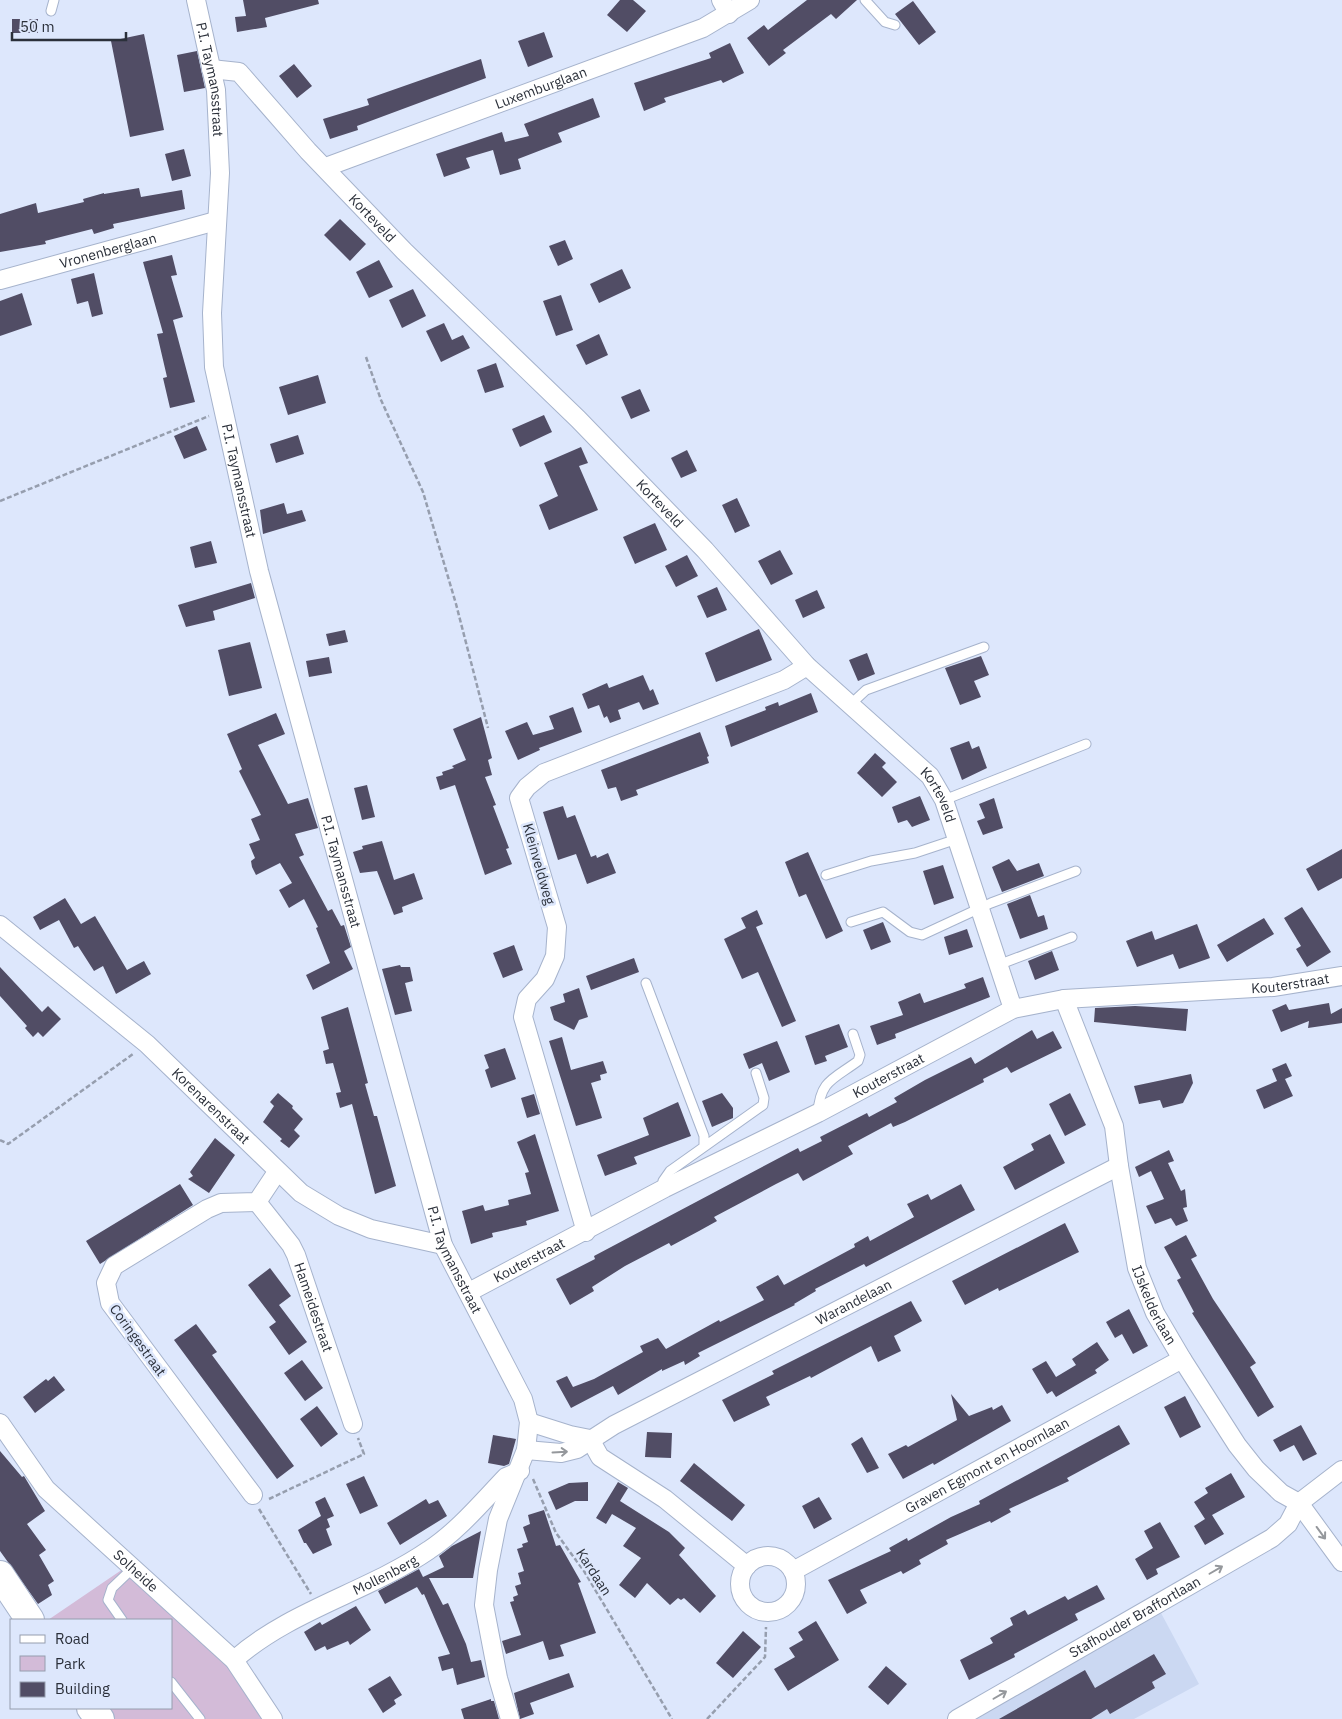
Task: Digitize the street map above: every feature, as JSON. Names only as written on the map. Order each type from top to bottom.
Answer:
[{"type":"main road","points":[[0,1575],[29,1619]]},
{"type":"main road","points":[[92,1709],[100,1719]]},
{"type":"street","name":"P.I. Taymansstraat","points":[[196,0],[216,90],[220,173],[212,313],[214,367],[222,411],[259,571],[443,1245],[523,1399],[529,1422],[526,1450],[520,1471],[498,1519],[488,1570],[484,1605],[498,1678],[510,1719]]},
{"type":"street","name":"Luxemburglaan","points":[[326,167],[703,28],[725,7],[750,0]]},
{"type":"street","name":"Korteveld","points":[[211,69],[239,72],[308,151],[326,167],[404,251],[578,420],[698,543],[807,666],[930,776],[944,800],[1013,1009]]},
{"type":"street","name":"Vronenberglaan","points":[[0,280],[216,222]]},
{"type":"street","name":"Kleinveldweg","points":[[586,1232],[523,1017],[528,998],[545,978],[555,956],[556,927],[520,798],[528,787],[544,773],[784,680],[807,666]]},
{"type":"street","name":"Korenarenstraat","points":[[0,925],[147,1044],[277,1172],[301,1193],[339,1216],[371,1229],[443,1245]]},
{"type":"street","name":"Kouterstraat","points":[[469,1292],[586,1232],[665,1188],[818,1113],[1013,1009],[1064,999],[1273,987],[1342,976]]},
{"type":"street","name":"IJskelderlaan","points":[[1064,999],[1114,1126],[1118,1166],[1138,1268],[1156,1313],[1182,1359],[1237,1445],[1256,1469],[1281,1493],[1299,1503],[1342,1562]]},
{"type":"street","name":"Warandelaan","points":[[526,1450],[561,1453],[577,1449],[590,1439],[1118,1166]]},
{"type":"street","points":[[257,1202],[277,1172]]},
{"type":"street","name":"Hameidestraat","points":[[257,1202],[291,1245],[296,1255],[354,1424]]},
{"type":"street","name":"Coringestraat","points":[[255,1500],[110,1303],[106,1283],[114,1266],[207,1209],[221,1203],[257,1202]]},
{"type":"street","name":"Graven Egmont en Hoornlaan","points":[[793,1571],[1182,1359]]},
{"type":"street","points":[[529,1422],[570,1435],[590,1439],[600,1457],[665,1498],[747,1566]]},
{"type":"street","name":"Solheide","points":[[0,1423],[46,1490],[134,1567],[234,1660],[273,1719]]},
{"type":"street","points":[[1299,1503],[1342,1470]]},
{"type":"street","name":"Mollenberg","points":[[234,1660],[244,1651],[287,1625],[430,1550],[506,1477],[520,1471]]},
{"type":"street","name":"Stafhouder Braffortlaan","points":[[958,1719],[1272,1538],[1288,1524],[1299,1503]]},
{"type":"street","points":[[762,1556],[780,1558],[793,1571],[796,1589],[793,1598],[779,1610],[760,1611],[752,1607],[741,1592],[740,1583],[747,1566],[762,1556]]},
{"type":"lane","points":[[51,11],[54,0]]},
{"type":"lane","points":[[865,0],[885,22],[895,25]]},
{"type":"lane","points":[[851,704],[866,690],[984,647]]},
{"type":"lane","points":[[944,800],[1086,744]]},
{"type":"lane","points":[[826,876],[871,861],[915,853],[957,839]]},
{"type":"lane","points":[[851,922],[883,912],[910,932],[922,935],[980,909],[1076,871]]},
{"type":"lane","points":[[998,965],[1072,938]]},
{"type":"lane","points":[[646,983],[704,1136],[704,1146]]},
{"type":"lane","points":[[818,1113],[819,1095],[823,1088],[858,1061],[860,1055],[853,1034]]},
{"type":"lane","points":[[665,1188],[663,1181],[670,1171],[763,1105],[764,1098],[756,1073]]},
{"type":"lane","points":[[121,1619],[108,1600],[109,1594],[134,1567]]},
{"type":"lane","points":[[172,1683],[200,1719]]},
{"type":"path","points":[[366,357],[381,400],[423,492],[456,604],[488,728]]},
{"type":"path","points":[[0,501],[222,411]]},
{"type":"path","points":[[0,1140],[8,1144],[147,1044]]},
{"type":"path","points":[[319,1608],[255,1500],[364,1454],[354,1424]]},
{"type":"path","name":"Kardaan","points":[[549,1452],[533,1478],[556,1533],[584,1572],[672,1719]]},
{"type":"path","points":[[707,1719],[765,1656],[766,1627]]},
{"type":"shaded area","points":[[1161,1613],[1199,1684],[1134,1719],[974,1719]]},
{"type":"green space","points":[[123,1569],[231,1664],[268,1719],[113,1719],[105,1709],[172,1709],[172,1619],[49,1619]]},
{"type":"building","points":[[243,0],[318,0],[319,4],[265,18],[267,27],[237,32],[235,17],[246,16]]},
{"type":"building","points":[[620,0],[633,0],[646,11],[627,32],[607,15]]},
{"type":"building","points":[[807,0],[857,0],[836,19],[831,14],[783,50],[786,53],[769,66],[747,38],[764,25],[768,30]]},
{"type":"building","points":[[913,1],[936,32],[919,45],[895,14]]},
{"type":"building","points":[[12,19],[38,19],[38,33],[12,33]]},
{"type":"building","points":[[544,32],[553,57],[528,67],[518,41]]},
{"type":"building","points":[[144,34],[164,130],[130,137],[111,41]]},
{"type":"building","points":[[730,43],[744,73],[723,83],[721,80],[664,98],[666,102],[644,111],[634,83],[711,58],[709,53]]},
{"type":"building","points":[[197,51],[205,88],[184,92],[177,55]]},
{"type":"building","points":[[481,59],[486,78],[357,126],[358,130],[330,139],[323,119],[369,105],[367,99]]},
{"type":"building","points":[[294,64],[312,86],[297,98],[279,76]]},
{"type":"building","points":[[593,98],[600,117],[558,133],[562,142],[518,159],[521,169],[500,175],[493,150],[466,158],[470,168],[444,177],[436,154],[502,132],[505,142],[529,136],[524,124]]},
{"type":"building","points":[[184,149],[191,176],[172,181],[165,154]]},
{"type":"building","points":[[139,188],[141,197],[182,190],[185,209],[113,224],[114,228],[94,234],[92,229],[45,241],[46,244],[0,252],[0,214],[36,203],[38,213],[84,202],[83,199],[104,193]]},
{"type":"building","points":[[340,219],[366,244],[350,261],[324,235]]},
{"type":"building","points":[[565,240],[573,259],[558,266],[549,246]]},
{"type":"building","points":[[172,255],[177,275],[171,276],[183,317],[173,320],[195,402],[170,408],[163,378],[167,377],[157,334],[163,333],[143,262]]},
{"type":"building","points":[[379,260],[393,287],[369,298],[356,272]]},
{"type":"building","points":[[622,269],[631,288],[599,303],[590,284]]},
{"type":"building","points":[[94,273],[103,314],[92,317],[88,301],[77,304],[71,279]]},
{"type":"building","points":[[413,289],[426,316],[402,328],[389,300]]},
{"type":"building","points":[[22,293],[32,325],[0,336],[0,301]]},
{"type":"building","points":[[561,295],[573,330],[556,336],[543,301]]},
{"type":"building","points":[[444,323],[452,340],[463,335],[470,348],[441,362],[426,331]]},
{"type":"building","points":[[599,334],[608,355],[586,365],[576,345]]},
{"type":"building","points":[[496,363],[504,387],[485,393],[477,370]]},
{"type":"building","points":[[318,375],[326,403],[288,415],[279,387]]},
{"type":"building","points":[[640,389],[650,411],[631,419],[621,397]]},
{"type":"building","points":[[544,415],[552,432],[520,447],[512,429]]},
{"type":"building","points":[[197,426],[207,450],[184,459],[174,436]]},
{"type":"building","points":[[298,435],[304,454],[276,463],[270,444]]},
{"type":"building","points":[[581,447],[588,463],[579,466],[598,510],[549,530],[539,505],[558,496],[544,463]]},
{"type":"building","points":[[687,450],[697,471],[681,478],[671,458]]},
{"type":"building","points":[[737,498],[750,526],[735,533],[722,505]]},
{"type":"building","points":[[284,503],[287,514],[302,510],[306,521],[263,534],[260,510]]},
{"type":"building","points":[[655,523],[667,550],[635,564],[623,537]]},
{"type":"building","points":[[211,541],[217,563],[195,568],[190,547]]},
{"type":"building","points":[[780,550],[793,574],[771,585],[758,561]]},
{"type":"building","points":[[687,555],[698,576],[676,587],[665,566]]},
{"type":"building","points":[[251,583],[255,598],[213,611],[215,620],[186,627],[178,605]]},
{"type":"building","points":[[717,587],[727,610],[707,618],[697,596]]},
{"type":"building","points":[[817,590],[825,608],[803,618],[795,600]]},
{"type":"building","points":[[759,629],[772,660],[716,682],[705,653]]},
{"type":"building","points":[[345,630],[348,642],[329,646],[326,634]]},
{"type":"building","points":[[250,642],[262,688],[229,696],[218,650]]},
{"type":"building","points":[[867,653],[875,674],[858,681],[849,660]]},
{"type":"building","points":[[981,656],[989,675],[974,681],[981,697],[960,705],[945,668]]},
{"type":"building","points":[[329,657],[332,673],[309,677],[306,661]]},
{"type":"building","points":[[643,675],[650,691],[653,689],[659,704],[643,710],[639,702],[618,710],[621,719],[610,723],[607,716],[604,718],[599,705],[588,709],[582,694],[607,683],[609,688]]},
{"type":"building","points":[[811,693],[818,712],[731,747],[725,726],[766,710],[765,707],[778,702],[779,706]]},
{"type":"building","points":[[573,707],[582,732],[539,748],[540,750],[518,760],[505,731],[527,722],[533,735],[554,729],[549,716]]},
{"type":"building","points":[[276,713],[285,734],[258,745],[288,804],[308,798],[318,828],[295,834],[304,855],[299,857],[328,911],[332,909],[341,926],[344,925],[351,947],[344,951],[353,969],[313,990],[306,975],[330,963],[316,928],[318,927],[304,899],[289,908],[279,890],[292,883],[280,863],[256,875],[252,867],[251,861],[255,858],[249,844],[260,840],[251,819],[261,815],[239,771],[242,769],[227,734]]},
{"type":"building","points":[[481,717],[492,758],[488,760],[492,775],[485,777],[496,805],[493,806],[509,848],[506,849],[512,864],[485,875],[455,785],[440,790],[436,777],[443,775],[442,772],[454,768],[452,766],[466,760],[453,729]]},
{"type":"building","points":[[700,732],[709,756],[707,757],[709,763],[636,790],[638,795],[621,801],[616,787],[608,789],[601,770]]},
{"type":"building","points":[[969,741],[972,749],[979,746],[987,768],[962,780],[950,748]]},
{"type":"building","points":[[875,753],[886,763],[882,767],[897,782],[882,797],[857,773]]},
{"type":"building","points":[[367,785],[375,817],[362,820],[354,788]]},
{"type":"building","points":[[920,796],[930,820],[912,827],[907,820],[898,823],[892,807]]},
{"type":"building","points":[[994,798],[1003,828],[983,835],[977,821],[985,818],[979,804]]},
{"type":"building","points":[[563,806],[567,818],[575,815],[591,857],[596,855],[597,858],[608,853],[616,873],[587,884],[576,854],[558,860],[543,812]]},
{"type":"building","points":[[382,841],[394,880],[414,873],[423,899],[402,907],[403,912],[394,915],[377,871],[360,873],[353,852],[363,849],[362,846]]},
{"type":"building","points":[[1342,849],[1342,878],[1318,891],[1306,869]]},
{"type":"building","points":[[808,852],[843,931],[826,939],[806,894],[799,897],[785,862]]},
{"type":"building","points":[[1009,859],[1017,871],[1039,863],[1044,876],[1002,892],[992,867]]},
{"type":"building","points":[[943,865],[954,898],[934,905],[923,871]]},
{"type":"building","points":[[1030,895],[1038,917],[1044,915],[1048,929],[1020,939],[1007,904]]},
{"type":"building","points":[[65,898],[81,924],[95,916],[127,970],[144,961],[151,974],[116,994],[103,966],[94,971],[78,946],[74,948],[59,920],[40,930],[33,917]]},
{"type":"building","points":[[1302,907],[1331,952],[1307,967],[1296,949],[1301,946],[1284,918]]},
{"type":"building","points":[[757,910],[763,924],[756,927],[796,1021],[782,1027],[758,972],[742,979],[724,939],[746,928],[741,918]]},
{"type":"building","points":[[1264,918],[1274,934],[1227,962],[1217,945]]},
{"type":"building","points":[[883,922],[891,942],[871,950],[863,930]]},
{"type":"building","points":[[1197,924],[1210,958],[1179,969],[1173,954],[1137,967],[1126,941],[1152,931],[1155,940]]},
{"type":"building","points":[[967,929],[973,947],[949,955],[944,937]]},
{"type":"building","points":[[514,945],[523,970],[503,978],[493,953]]},
{"type":"building","points":[[1052,951],[1059,970],[1035,980],[1028,961]]},
{"type":"building","points":[[634,958],[639,972],[591,990],[586,976]]},
{"type":"building","points":[[400,965],[401,967],[410,967],[413,981],[405,983],[412,1011],[395,1015],[382,969]]},
{"type":"building","points":[[0,967],[42,1012],[48,1006],[61,1019],[43,1037],[38,1032],[33,1037],[25,1028],[27,1026],[0,996]]},
{"type":"building","points":[[983,977],[990,997],[895,1034],[896,1038],[877,1045],[870,1026],[903,1015],[898,1002],[920,993],[924,1003],[966,988],[964,984]]},
{"type":"building","points":[[579,988],[588,1017],[579,1020],[574,1030],[554,1020],[550,1007],[565,1002],[563,994]]},
{"type":"building","points":[[1329,1003],[1331,1014],[1342,1008],[1342,1023],[1308,1028],[1309,1021],[1281,1032],[1272,1010],[1286,1004],[1289,1010]]},
{"type":"building","points":[[1135,1006],[1188,1009],[1186,1031],[1094,1022],[1095,1008]]},
{"type":"building","points":[[348,1007],[368,1083],[365,1084],[374,1116],[377,1116],[396,1186],[375,1194],[352,1104],[340,1108],[336,1093],[341,1092],[333,1063],[326,1064],[323,1051],[329,1049],[321,1017]]},
{"type":"building","points":[[839,1024],[848,1047],[825,1056],[827,1061],[815,1065],[805,1036]]},
{"type":"building","points":[[1032,1030],[1037,1039],[1053,1031],[1062,1048],[1011,1073],[1007,1067],[983,1079],[984,1082],[905,1122],[893,1127],[891,1123],[848,1146],[853,1154],[803,1181],[798,1173],[714,1217],[717,1221],[671,1246],[669,1243],[625,1266],[592,1287],[594,1291],[570,1305],[556,1279],[595,1259],[594,1256],[798,1148],[800,1152],[822,1141],[820,1137],[867,1113],[869,1117],[897,1102],[894,1098],[925,1080],[971,1057],[975,1064]]},
{"type":"building","points":[[562,1037],[571,1070],[603,1061],[607,1073],[600,1075],[601,1080],[591,1083],[602,1118],[576,1126],[549,1041]]},
{"type":"building","points":[[777,1041],[790,1072],[769,1081],[762,1063],[749,1069],[743,1054]]},
{"type":"building","points":[[505,1048],[516,1079],[491,1088],[485,1070],[489,1068],[484,1055]]},
{"type":"building","points":[[1286,1063],[1292,1076],[1285,1079],[1293,1096],[1264,1109],[1256,1090],[1277,1081],[1272,1069]]},
{"type":"building","points":[[1191,1074],[1193,1083],[1183,1103],[1163,1108],[1160,1100],[1139,1104],[1134,1086]]},
{"type":"building","points":[[278,1093],[293,1106],[292,1108],[303,1119],[294,1130],[300,1136],[289,1148],[263,1122],[274,1106],[270,1102]]},
{"type":"building","points":[[722,1093],[733,1108],[733,1118],[712,1127],[702,1101]]},
{"type":"building","points":[[1070,1093],[1086,1125],[1065,1136],[1049,1104]]},
{"type":"building","points":[[534,1094],[540,1114],[527,1118],[521,1098]]},
{"type":"building","points":[[678,1102],[691,1136],[634,1157],[637,1164],[605,1176],[597,1155],[649,1135],[643,1118]]},
{"type":"building","points":[[535,1134],[559,1211],[526,1221],[527,1225],[492,1233],[493,1237],[471,1244],[462,1211],[483,1205],[485,1211],[509,1205],[508,1200],[531,1194],[525,1173],[529,1172],[517,1142]]},
{"type":"building","points":[[1050,1134],[1065,1163],[1015,1190],[1003,1167],[1034,1150],[1031,1144]]},
{"type":"building","points":[[215,1138],[235,1155],[209,1193],[188,1179],[193,1176],[190,1172]]},
{"type":"building","points":[[1169,1150],[1174,1161],[1168,1163],[1181,1191],[1185,1189],[1187,1207],[1183,1208],[1188,1221],[1176,1226],[1171,1218],[1155,1224],[1146,1206],[1164,1199],[1151,1171],[1139,1177],[1135,1167]]},
{"type":"building","points":[[180,1184],[193,1205],[100,1264],[86,1241]]},
{"type":"building","points":[[961,1184],[975,1210],[866,1267],[864,1264],[815,1289],[816,1291],[795,1305],[698,1353],[700,1356],[685,1365],[684,1361],[662,1371],[662,1369],[618,1395],[613,1386],[571,1408],[556,1381],[567,1376],[573,1387],[594,1379],[643,1352],[640,1346],[658,1338],[666,1349],[719,1320],[720,1322],[764,1300],[756,1287],[778,1275],[784,1285],[855,1247],[854,1244],[868,1236],[870,1241],[914,1217],[907,1204],[928,1194],[931,1200]]},
{"type":"building","points":[[1065,1223],[1079,1252],[999,1291],[998,1288],[965,1305],[952,1281]]},
{"type":"building","points":[[1186,1235],[1197,1256],[1191,1259],[1213,1299],[1256,1363],[1250,1367],[1274,1407],[1258,1417],[1192,1313],[1194,1312],[1177,1280],[1181,1278],[1164,1247]]},
{"type":"building","points":[[270,1268],[291,1296],[279,1305],[307,1342],[289,1355],[269,1327],[276,1322],[248,1285]]},
{"type":"building","points":[[911,1301],[922,1321],[894,1336],[901,1351],[878,1362],[871,1346],[811,1378],[810,1376],[766,1397],[770,1405],[734,1422],[722,1400],[774,1374],[772,1371]]},
{"type":"building","points":[[1129,1309],[1148,1346],[1133,1354],[1122,1334],[1115,1338],[1106,1322]]},
{"type":"building","points":[[196,1324],[217,1352],[212,1355],[294,1466],[277,1479],[174,1340]]},
{"type":"building","points":[[1097,1342],[1109,1360],[1095,1370],[1097,1373],[1056,1397],[1052,1391],[1047,1394],[1032,1369],[1046,1361],[1056,1377],[1076,1365],[1072,1359]]},
{"type":"building","points":[[302,1360],[323,1388],[305,1401],[284,1373]]},
{"type":"building","points":[[54,1376],[65,1390],[35,1413],[23,1397],[46,1379],[48,1381]]},
{"type":"building","points":[[951,1394],[969,1416],[992,1407],[993,1410],[1002,1405],[1011,1421],[934,1465],[933,1463],[903,1479],[888,1454],[906,1445],[908,1447],[957,1420]]},
{"type":"building","points":[[1185,1396],[1201,1427],[1180,1438],[1164,1407]]},
{"type":"building","points":[[317,1406],[338,1434],[321,1447],[300,1419]]},
{"type":"building","points":[[1119,1425],[1130,1444],[1067,1478],[1069,1481],[1009,1509],[1011,1512],[991,1523],[990,1521],[946,1540],[948,1544],[919,1560],[921,1564],[903,1574],[901,1571],[860,1590],[867,1603],[847,1614],[828,1580],[891,1551],[889,1548],[907,1538],[908,1541],[951,1517],[980,1504],[979,1501]]},
{"type":"building","points":[[1301,1425],[1317,1454],[1303,1461],[1294,1445],[1280,1452],[1273,1440]]},
{"type":"building","points":[[647,1432],[672,1433],[671,1458],[645,1457]]},
{"type":"building","points":[[493,1435],[516,1439],[509,1464],[504,1466],[488,1463]]},
{"type":"building","points":[[862,1437],[879,1468],[867,1473],[851,1444]]},
{"type":"building","points":[[0,1451],[22,1477],[24,1476],[45,1511],[27,1524],[46,1550],[39,1555],[54,1581],[48,1585],[52,1595],[38,1604],[0,1551]]},
{"type":"building","points":[[694,1463],[745,1505],[732,1521],[680,1481]]},
{"type":"building","points":[[1231,1473],[1245,1497],[1212,1515],[1224,1534],[1205,1545],[1194,1526],[1205,1519],[1194,1502],[1208,1493],[1205,1488]]},
{"type":"building","points":[[364,1476],[378,1506],[360,1514],[346,1484]]},
{"type":"building","points":[[588,1482],[588,1501],[575,1501],[556,1510],[548,1492],[569,1483]]},
{"type":"building","points":[[618,1482],[628,1488],[620,1501],[669,1532],[685,1548],[679,1555],[716,1596],[700,1613],[684,1598],[681,1600],[678,1598],[670,1605],[647,1583],[635,1598],[619,1585],[641,1558],[623,1546],[636,1528],[612,1514],[606,1524],[596,1518]]},
{"type":"building","points":[[325,1497],[334,1516],[327,1519],[330,1527],[326,1529],[332,1545],[313,1554],[306,1543],[304,1543],[298,1530],[321,1516],[315,1502]]},
{"type":"building","points":[[819,1497],[832,1519],[814,1529],[802,1506]]},
{"type":"building","points":[[426,1499],[429,1504],[438,1500],[447,1516],[400,1545],[387,1523]]},
{"type":"building","points":[[544,1510],[556,1546],[560,1545],[581,1582],[578,1583],[596,1633],[560,1645],[564,1656],[549,1660],[543,1641],[506,1654],[502,1641],[521,1635],[510,1602],[514,1601],[513,1597],[518,1595],[515,1586],[521,1584],[518,1573],[524,1571],[517,1549],[523,1547],[522,1544],[528,1542],[523,1527],[530,1524],[528,1515]]},
{"type":"building","points":[[1160,1522],[1180,1557],[1156,1569],[1158,1574],[1147,1580],[1135,1559],[1153,1548],[1144,1531]]},
{"type":"building","points":[[481,1531],[473,1578],[429,1578],[443,1605],[448,1603],[466,1644],[471,1662],[481,1660],[485,1677],[457,1685],[453,1668],[442,1671],[438,1657],[450,1654],[424,1594],[422,1595],[417,1587],[385,1604],[378,1591],[419,1569],[423,1577],[444,1567],[439,1556],[452,1546]]},
{"type":"building","points":[[1097,1585],[1105,1599],[1075,1614],[1078,1620],[1014,1654],[1015,1657],[969,1680],[960,1660],[993,1643],[990,1638],[1013,1625],[1010,1618],[1025,1610],[1028,1615],[1065,1596],[1068,1600]]},
{"type":"building","points":[[356,1606],[371,1630],[350,1645],[348,1641],[327,1650],[325,1646],[315,1651],[304,1632],[320,1622],[322,1625]]},
{"type":"building","points":[[816,1621],[839,1660],[788,1691],[774,1669],[795,1657],[789,1648],[803,1640],[798,1632]]},
{"type":"building","points":[[743,1631],[761,1647],[733,1678],[716,1663]]},
{"type":"building","points":[[1154,1654],[1166,1674],[1152,1682],[1155,1688],[1110,1714],[1107,1709],[1091,1719],[999,1719],[1085,1670],[1095,1688]]},
{"type":"building","points":[[886,1666],[907,1684],[888,1705],[868,1687]]},
{"type":"building","points":[[569,1673],[574,1687],[530,1703],[534,1714],[520,1719],[514,1693]]},
{"type":"building","points":[[390,1676],[402,1695],[394,1700],[396,1704],[383,1713],[368,1689]]},
{"type":"building","points":[[491,1699],[491,1701],[494,1701],[499,1719],[464,1719],[461,1709]]}]
